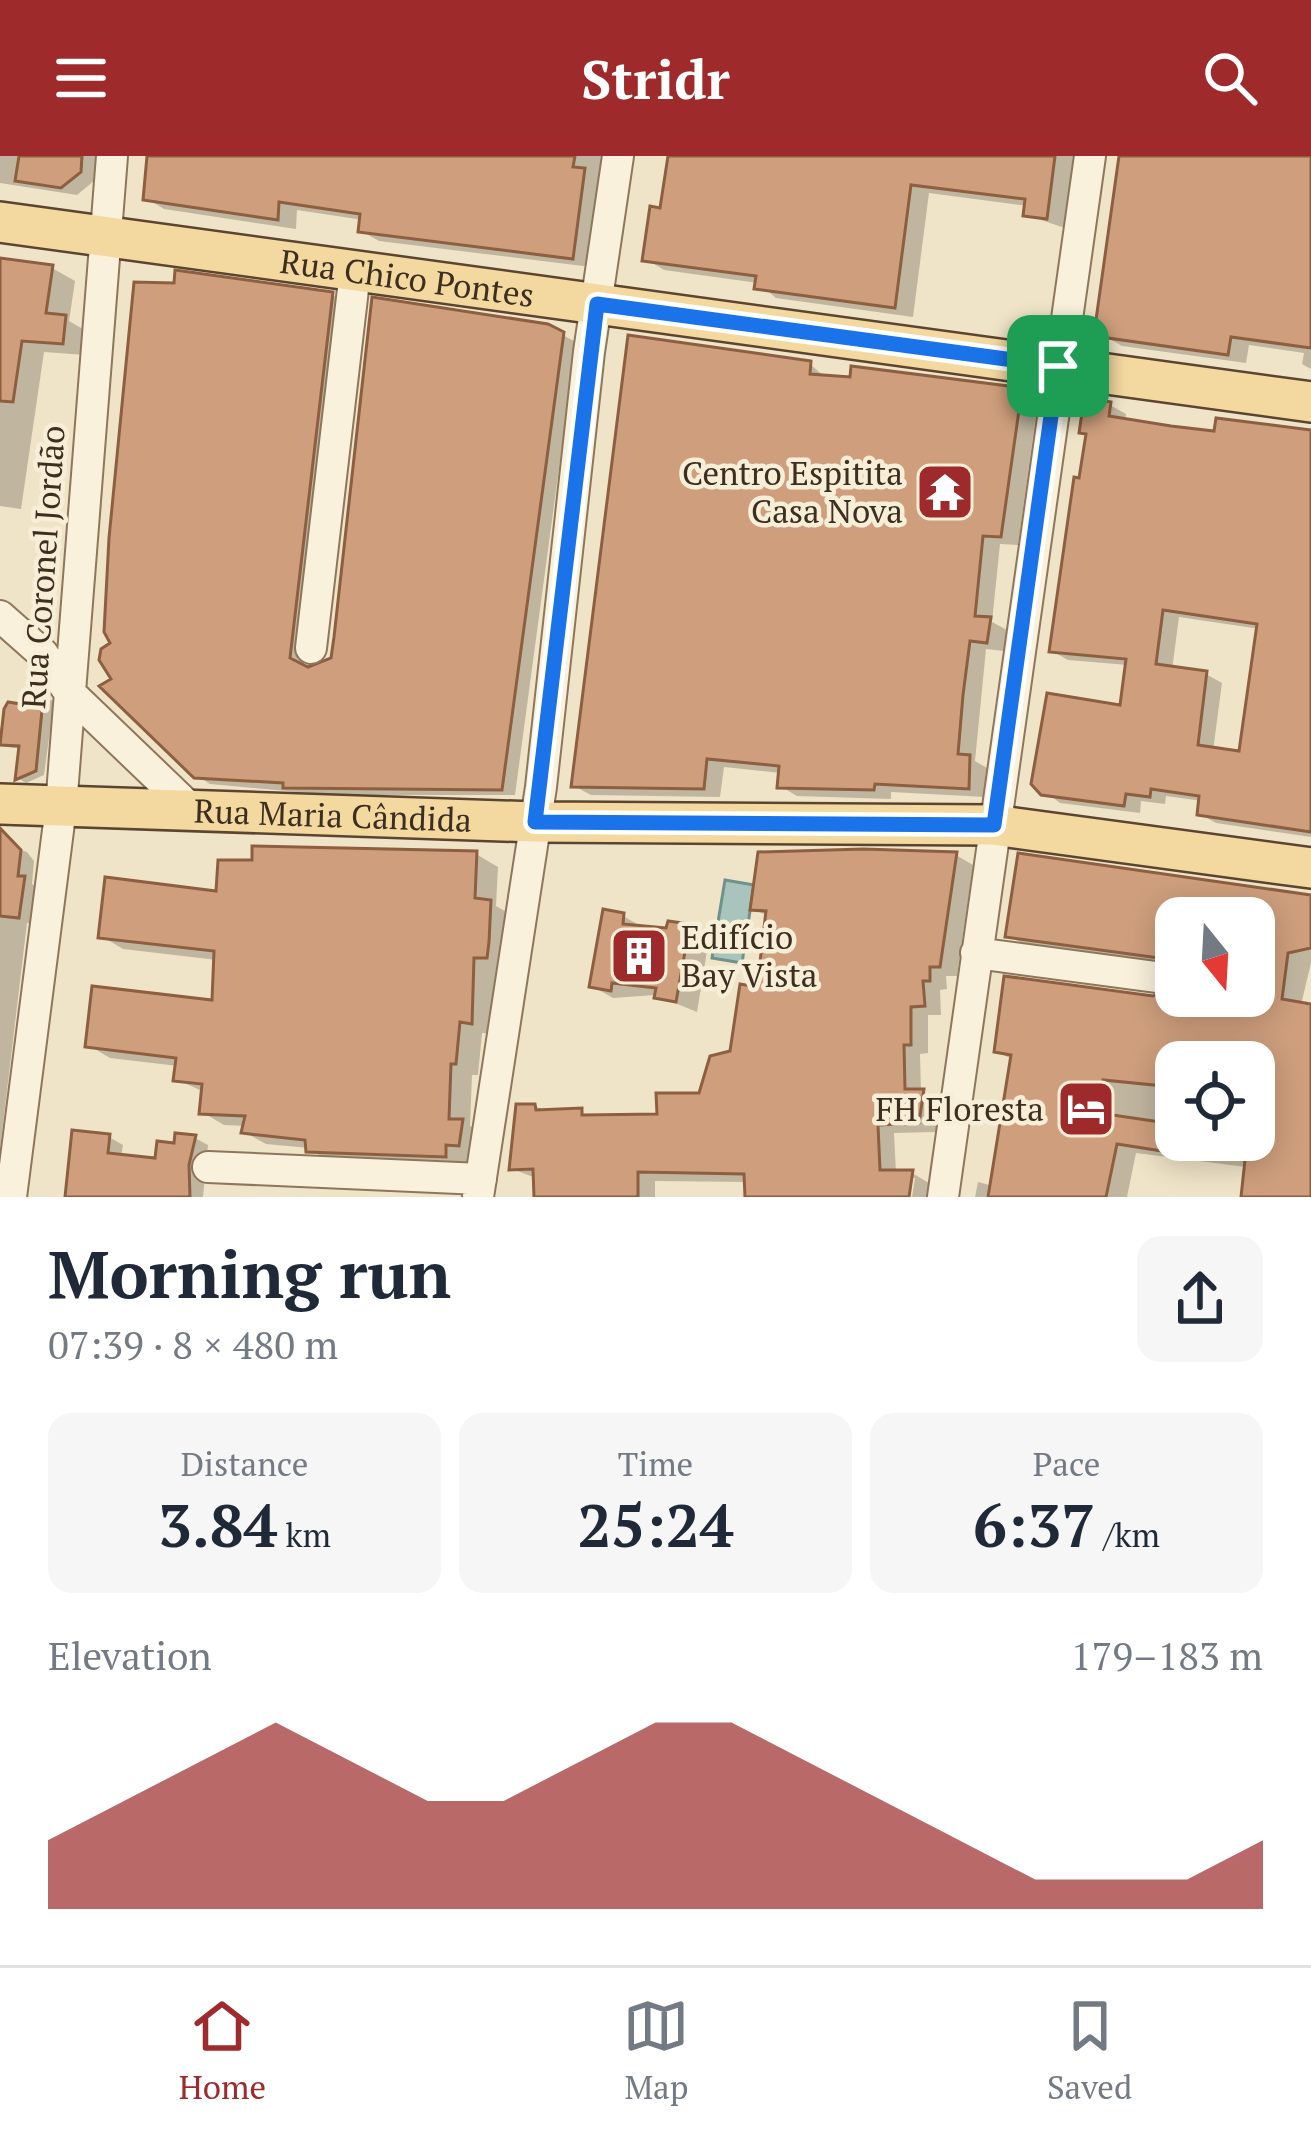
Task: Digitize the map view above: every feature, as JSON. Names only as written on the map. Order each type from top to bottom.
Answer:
[{"type":"main road","name":"Rua Chico Pontes","points":[[0,222],[1311,402]]},
{"type":"main road","name":"Rua Maria Cândida","points":[[0,804],[535,822],[994,825],[1311,868]]},
{"type":"street","name":"Rua Coronel Jordão","points":[[11,1197],[61,807],[112,156]]},
{"type":"street","points":[[208,1167],[480,1188],[535,822],[618,156]]},
{"type":"street","points":[[943,1197],[1090,156]]},
{"type":"street","points":[[310,648],[355,272]]},
{"type":"street","points":[[0,616],[43,654],[69,692],[195,813]]},
{"type":"street","points":[[976,953],[1155,977]]},
{"type":"water","points":[[725,880],[754,885],[742,963],[712,958]]},
{"type":"building","points":[[19,156],[82,156],[81,172],[61,188],[15,181]]},
{"type":"building","points":[[147,156],[575,156],[573,167],[585,168],[573,259],[358,232],[360,214],[279,202],[278,220],[143,200]]},
{"type":"building","points":[[668,156],[1055,156],[1047,219],[1023,216],[1025,199],[911,185],[895,308],[754,289],[756,276],[642,261],[650,206],[660,208]]},
{"type":"building","points":[[1119,156],[1311,156],[1311,348],[1231,337],[1228,355],[1101,337],[1095,327]]},
{"type":"building","points":[[0,258],[53,265],[46,313],[66,315],[63,344],[22,341],[13,402],[0,401]]},
{"type":"building","points":[[175,270],[333,292],[290,658],[308,667],[331,658],[372,297],[548,324],[564,332],[502,790],[283,788],[283,783],[194,778],[99,686],[111,679],[99,660],[101,649],[110,643],[104,632],[109,538],[134,282],[174,283]]},
{"type":"building","points":[[628,335],[811,361],[810,374],[850,377],[851,366],[1016,387],[1021,396],[1001,537],[983,536],[975,616],[991,617],[987,643],[970,641],[963,695],[958,754],[970,755],[969,789],[875,784],[874,790],[777,788],[779,766],[707,759],[704,789],[571,787]]},
{"type":"building","points":[[1093,399],[1111,402],[1109,416],[1214,431],[1216,418],[1311,430],[1311,832],[1197,815],[1199,796],[1151,789],[1150,797],[1126,794],[1124,806],[1041,795],[1031,784],[1047,693],[1120,705],[1126,659],[1049,652],[1074,477],[1079,478],[1086,434],[1079,433],[1083,406]],"holes":[[[1163,610],[1257,624],[1239,751],[1198,745],[1207,671],[1156,664]]]},
{"type":"building","points":[[44,690],[36,771],[15,780],[19,746],[0,745],[4,709],[8,702],[21,704],[29,692]]},
{"type":"building","points":[[0,828],[21,850],[18,876],[25,876],[19,918],[0,916]]},
{"type":"building","points":[[252,846],[477,851],[475,898],[491,900],[489,942],[487,958],[474,958],[472,1024],[460,1022],[456,1064],[451,1064],[449,1119],[463,1119],[459,1146],[446,1145],[446,1157],[306,1152],[305,1140],[241,1133],[245,1116],[199,1114],[202,1084],[173,1081],[176,1058],[85,1047],[92,986],[212,1000],[214,951],[98,938],[105,877],[216,891],[218,860],[252,860]]},
{"type":"building","points":[[758,852],[957,852],[940,967],[930,967],[930,981],[923,981],[925,1006],[911,1007],[911,1045],[904,1045],[905,1089],[924,1089],[919,1123],[878,1125],[880,1170],[913,1170],[909,1197],[745,1197],[744,1174],[638,1172],[638,1197],[534,1197],[533,1169],[509,1170],[516,1104],[535,1104],[536,1110],[582,1108],[582,1115],[657,1114],[656,1093],[699,1093],[710,1056],[730,1051],[740,984],[757,987],[766,911],[750,910]]},
{"type":"building","points":[[1018,853],[1311,895],[1311,948],[1288,953],[1282,999],[1311,1004],[1311,1197],[1241,1197],[1245,1161],[1275,1161],[1275,1041],[1155,1041],[1155,1085],[1103,1080],[1099,1113],[1155,1121],[1155,1150],[1117,1144],[1106,1197],[988,1197],[1011,1055],[994,1052],[1004,976],[1155,995],[1155,1017],[1275,1017],[1275,897],[1155,897],[1155,957],[1005,937]]},
{"type":"building","name":"Edifício Bay Vista","points":[[603,909],[624,913],[623,924],[666,928],[668,921],[690,924],[676,1002],[654,998],[656,988],[612,983],[611,991],[589,987]]},
{"type":"building","points":[[72,1130],[110,1134],[108,1153],[155,1158],[157,1141],[174,1143],[175,1133],[196,1135],[189,1165],[190,1197],[65,1197]]},
{"type":"place","name":"Centro Espitita Casa Nova","points":[[945,492]]},
{"type":"place","name":"Edifício Bay Vista","points":[[639,956]]},
{"type":"place","name":"FH Floresta","points":[[1086,1109]]},
{"type":"route","points":[[597,304],[1058,366],[994,825],[535,822],[597,304]]}]
